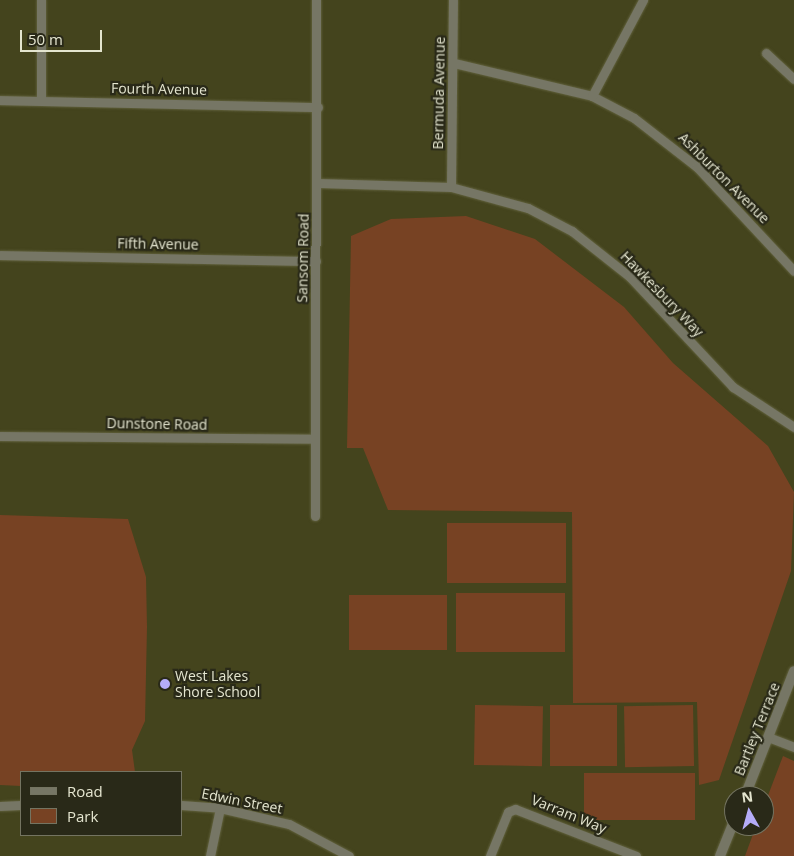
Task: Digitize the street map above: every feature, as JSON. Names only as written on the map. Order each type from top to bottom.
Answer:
[{"type":"street","points":[[41,0],[41,100]]},
{"type":"street","name":"Sansom Road","points":[[315,516],[314,439],[318,183],[316,0]]},
{"type":"street","name":"Bermuda Avenue","points":[[451,187],[454,63],[453,0]]},
{"type":"street","points":[[592,96],[643,0]]},
{"type":"street","points":[[766,53],[794,78]]},
{"type":"street","name":"Ashburton Avenue","points":[[454,63],[592,96],[671,143],[794,271]]},
{"type":"street","name":"Fourth Avenue","points":[[0,100],[318,106]]},
{"type":"street","name":"Hawkesbury Way","points":[[318,183],[451,187],[528,208],[572,231],[630,277],[733,387],[794,427]]},
{"type":"street","name":"Fifth Avenue","points":[[0,255],[316,261]]},
{"type":"street","name":"Dunstone Road","points":[[0,436],[314,439]]},
{"type":"street","name":"Bartley Terrace","points":[[748,786],[794,672]]},
{"type":"street","points":[[768,737],[794,747]]},
{"type":"street","name":"Edwin Street","points":[[182,805],[220,808],[289,824],[349,856]]},
{"type":"street","points":[[0,806],[20,806]]},
{"type":"street","points":[[210,856],[220,808]]},
{"type":"street","name":"Varram Way","points":[[490,856],[508,812],[515,808],[631,855]]},
{"type":"street","points":[[720,856],[728,836]]},
{"type":"green space","points":[[466,216],[535,239],[624,307],[673,363],[768,446],[794,492],[791,571],[719,780],[699,785],[697,702],[573,703],[572,512],[388,510],[363,448],[347,448],[351,236],[391,219]]},
{"type":"green space","points":[[0,515],[128,519],[146,577],[145,721],[132,750],[135,771],[20,771],[20,786],[0,785]]},
{"type":"green space","points":[[447,523],[566,523],[566,583],[447,583]]},
{"type":"green space","points":[[456,593],[565,593],[565,652],[456,652]]},
{"type":"green space","points":[[349,595],[447,595],[447,650],[349,650]]},
{"type":"green space","points":[[475,705],[543,706],[542,766],[474,765]]},
{"type":"green space","points":[[550,705],[617,705],[617,766],[550,766]]},
{"type":"green space","points":[[693,705],[694,766],[625,767],[624,706]]},
{"type":"green space","points":[[783,756],[794,761],[794,856],[745,856],[752,836],[774,836],[774,786],[772,786]]},
{"type":"green space","points":[[584,773],[695,773],[695,820],[584,820]]},
{"type":"place","name":"West Lakes Shore School","points":[[165,684]]}]
